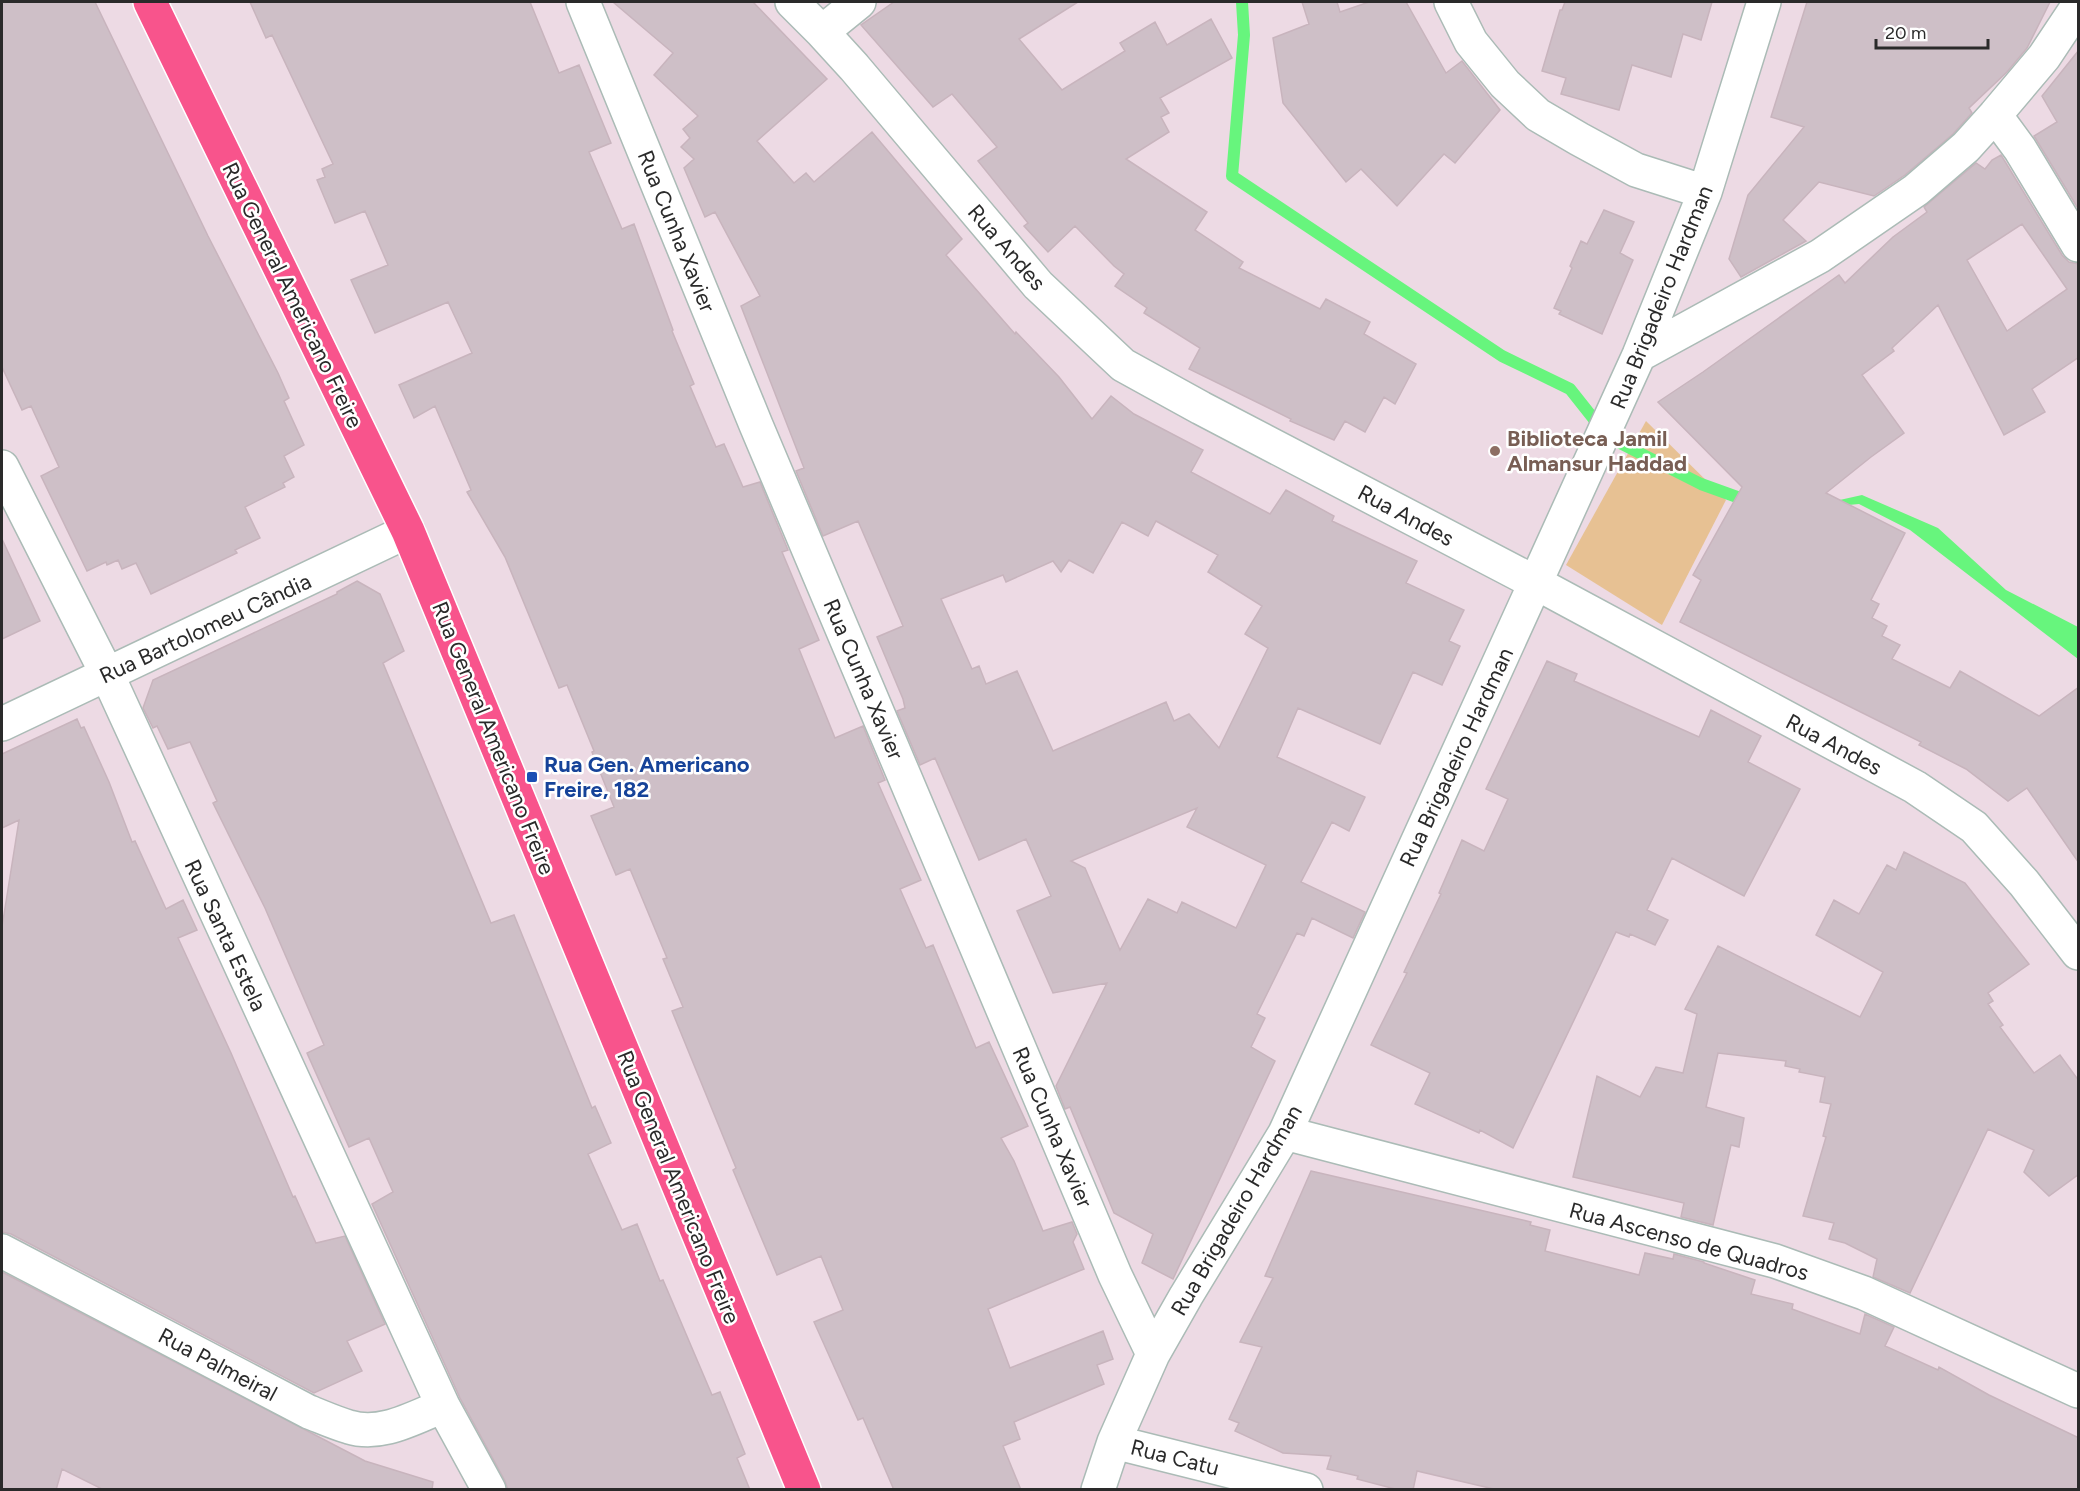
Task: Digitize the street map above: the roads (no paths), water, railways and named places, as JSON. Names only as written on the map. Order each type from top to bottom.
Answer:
[{"type":"main road","name":"Rua General Americano Freire","points":[[150,2],[408,531],[804,1490]]},
{"type":"street","name":"Rua Cunha Xavier","points":[[583,2],[775,469],[1115,1275],[1153,1354]]},
{"type":"street","name":"Rua Andes","points":[[792,2],[822,32],[1038,285],[1123,365],[1536,583],[1915,787],[1974,827],[2024,882],[2079,953]]},
{"type":"street","points":[[822,32],[859,2]]},
{"type":"street","points":[[1450,2],[1471,42],[1504,84],[1538,115],[1636,170],[1705,192]]},
{"type":"street","name":"Rua Brigadeiro Hardman","points":[[1098,1490],[1114,1442],[1153,1354],[1285,1133],[1639,355],[1705,192],[1764,2]]},
{"type":"street","points":[[1639,355],[1820,256],[1916,190],[1966,147],[1995,115],[2044,57],[2079,6]]},
{"type":"street","points":[[1995,115],[2020,149],[2079,245]]},
{"type":"street","name":"Rua Santa Estela","points":[[2,467],[107,674],[443,1406],[489,1490]]},
{"type":"street","name":"Rua Bartolomeu Cândia","points":[[2,724],[408,531]]},
{"type":"street","name":"Rua Ascenso de Quadros","points":[[1285,1133],[1775,1261],[1864,1293],[2079,1391]]},
{"type":"street","name":"Rua Palmeiral","points":[[2,1251],[309,1412],[351,1428],[378,1430],[397,1425],[443,1406]]},
{"type":"street","name":"Rua Catu","points":[[1114,1442],[1306,1490]]},
{"type":"waterway","points":[[1242,2],[1244,35],[1232,176],[1502,356],[1570,389],[1608,437],[1701,484],[1751,502]]},
{"type":"place","name":"Biblioteca Jamil Almansur Haddad","points":[[1495,451]]},
{"type":"place","name":"Rua Gen. Americano Freire, 182","points":[[532,777]]}]
